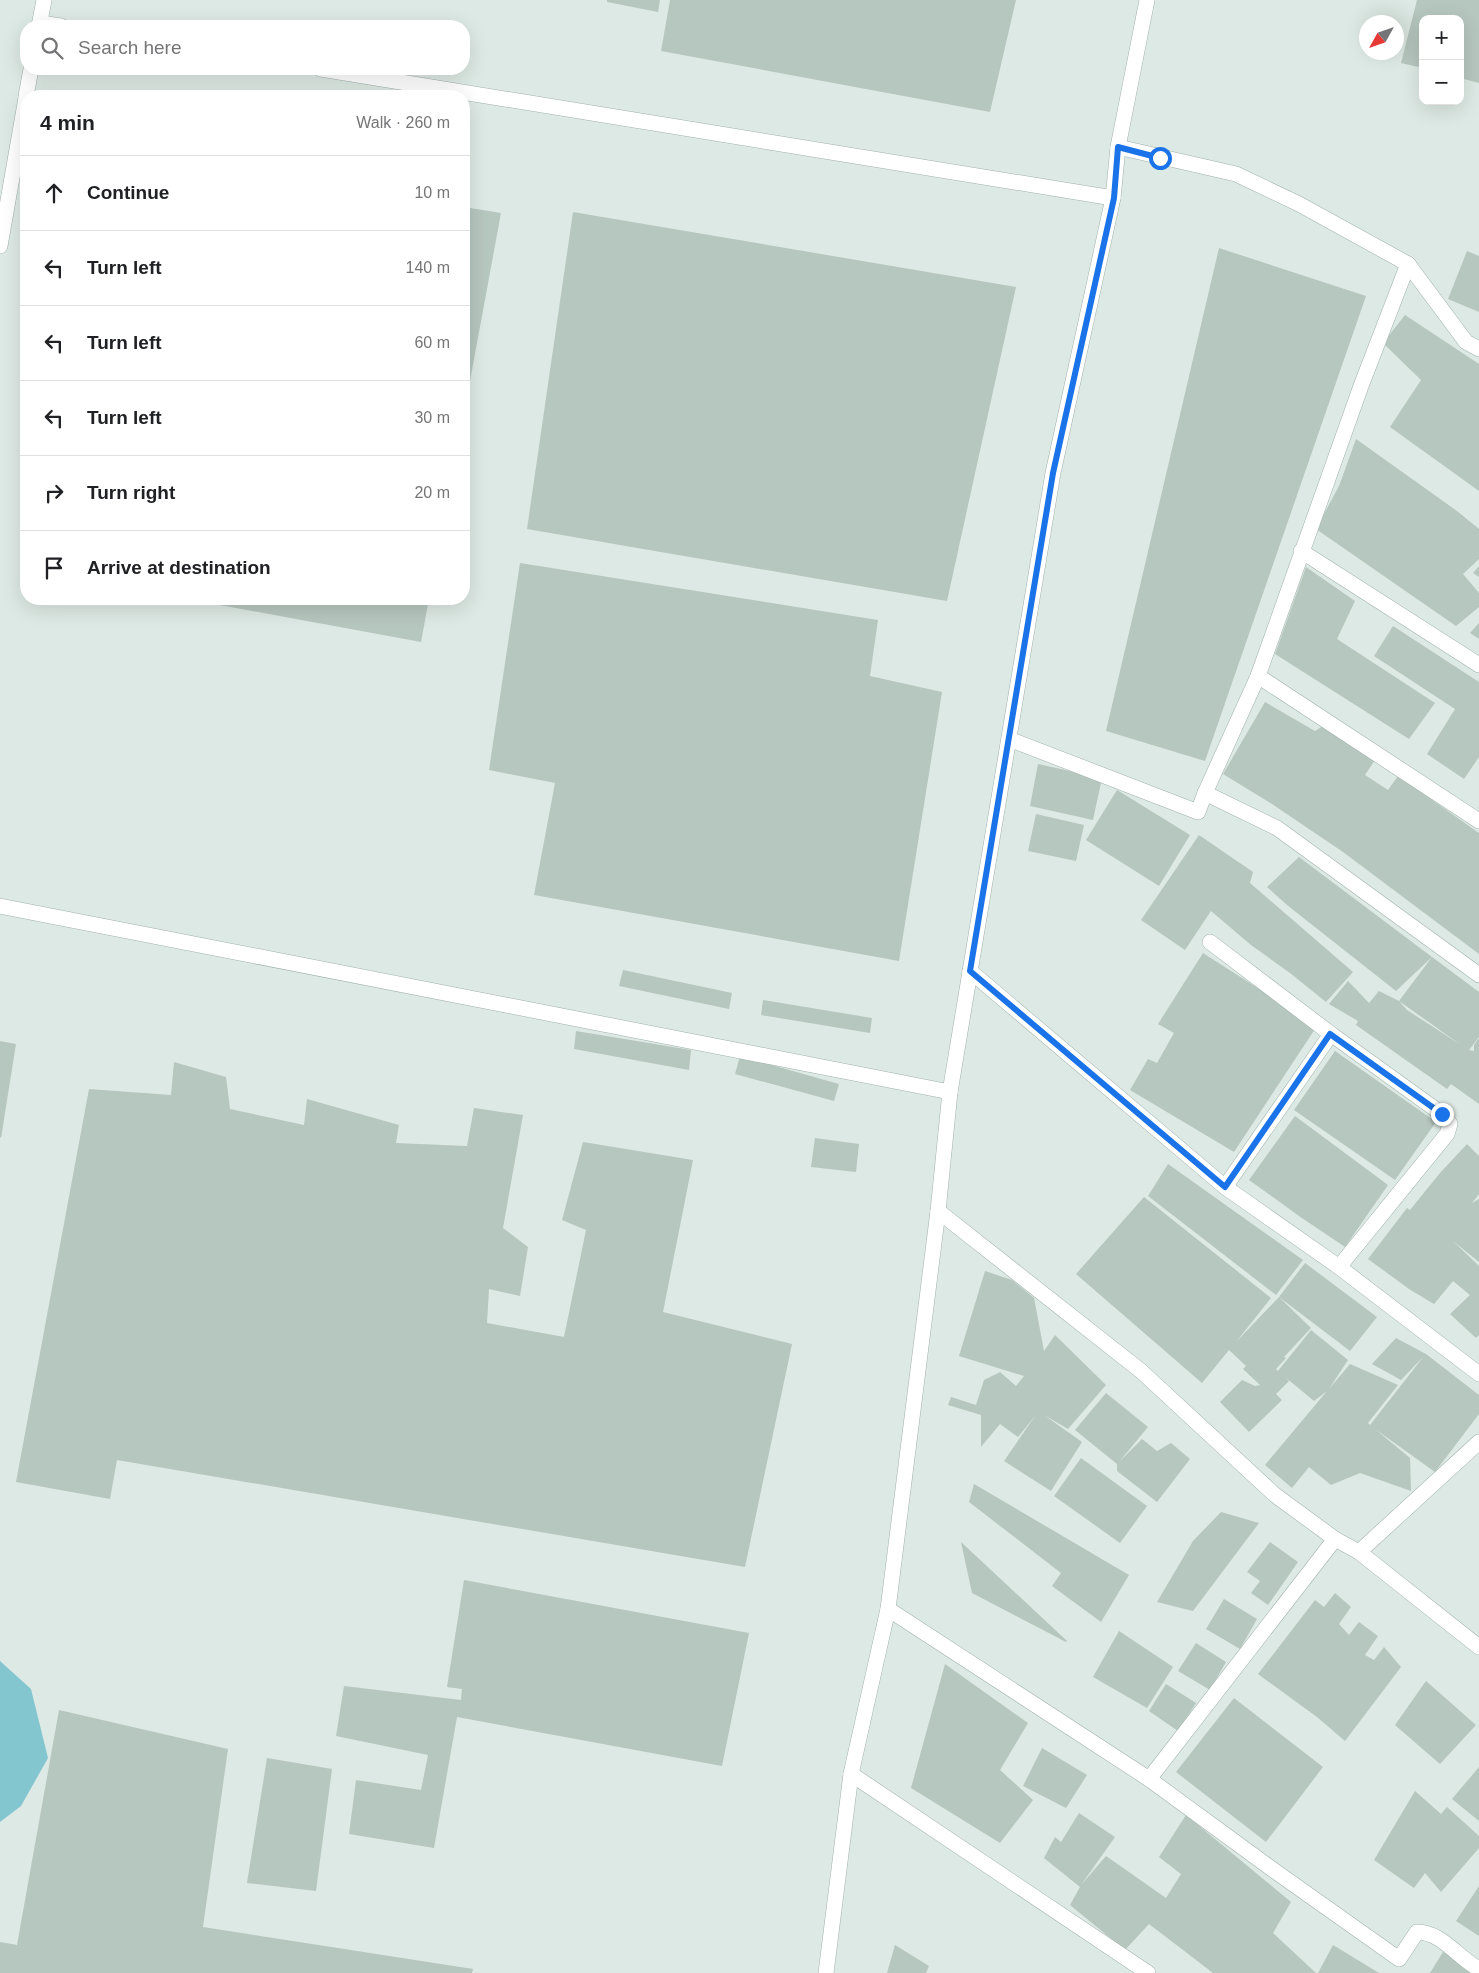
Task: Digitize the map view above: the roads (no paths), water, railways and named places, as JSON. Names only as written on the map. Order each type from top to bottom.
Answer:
[{"type":"street","points":[[40,20],[44,0]]},
{"type":"street","points":[[826,1973],[850,1774],[888,1609],[938,1211],[950,1092],[1053,473],[1114,198],[1118,147],[1147,0]]},
{"type":"street","points":[[27,90],[30,75]]},
{"type":"street","points":[[358,75],[450,90]]},
{"type":"street","points":[[470,93],[1114,198]]},
{"type":"street","points":[[0,246],[20,131]]},
{"type":"street","points":[[1118,147],[1236,174],[1299,204],[1408,264],[1466,342],[1479,349]]},
{"type":"street","points":[[1009,739],[1198,812],[1258,676],[1361,386],[1408,264]]},
{"type":"street","points":[[1302,551],[1479,665]]},
{"type":"street","points":[[1258,676],[1479,821]]},
{"type":"street","points":[[1205,793],[1277,828],[1479,975]]},
{"type":"street","points":[[0,906],[950,1092]]},
{"type":"street","points":[[1210,942],[1330,1034],[1442,1114],[1450,1124],[1447,1134],[1339,1267]]},
{"type":"street","points":[[970,971],[1225,1187],[1339,1267],[1479,1374]]},
{"type":"street","points":[[1225,1187],[1330,1034]]},
{"type":"street","points":[[938,1211],[1141,1371],[1275,1495],[1335,1539],[1360,1552],[1479,1647]]},
{"type":"street","points":[[1360,1552],[1479,1442]]},
{"type":"street","points":[[1149,1779],[1335,1539]]},
{"type":"street","points":[[888,1609],[1149,1779],[1399,1959],[1417,1932],[1423,1932],[1435,1936],[1479,1969]]},
{"type":"street","points":[[850,1774],[1148,1973]]},
{"type":"water","points":[[0,1661],[31,1689],[48,1758],[21,1806],[0,1822]]}]
